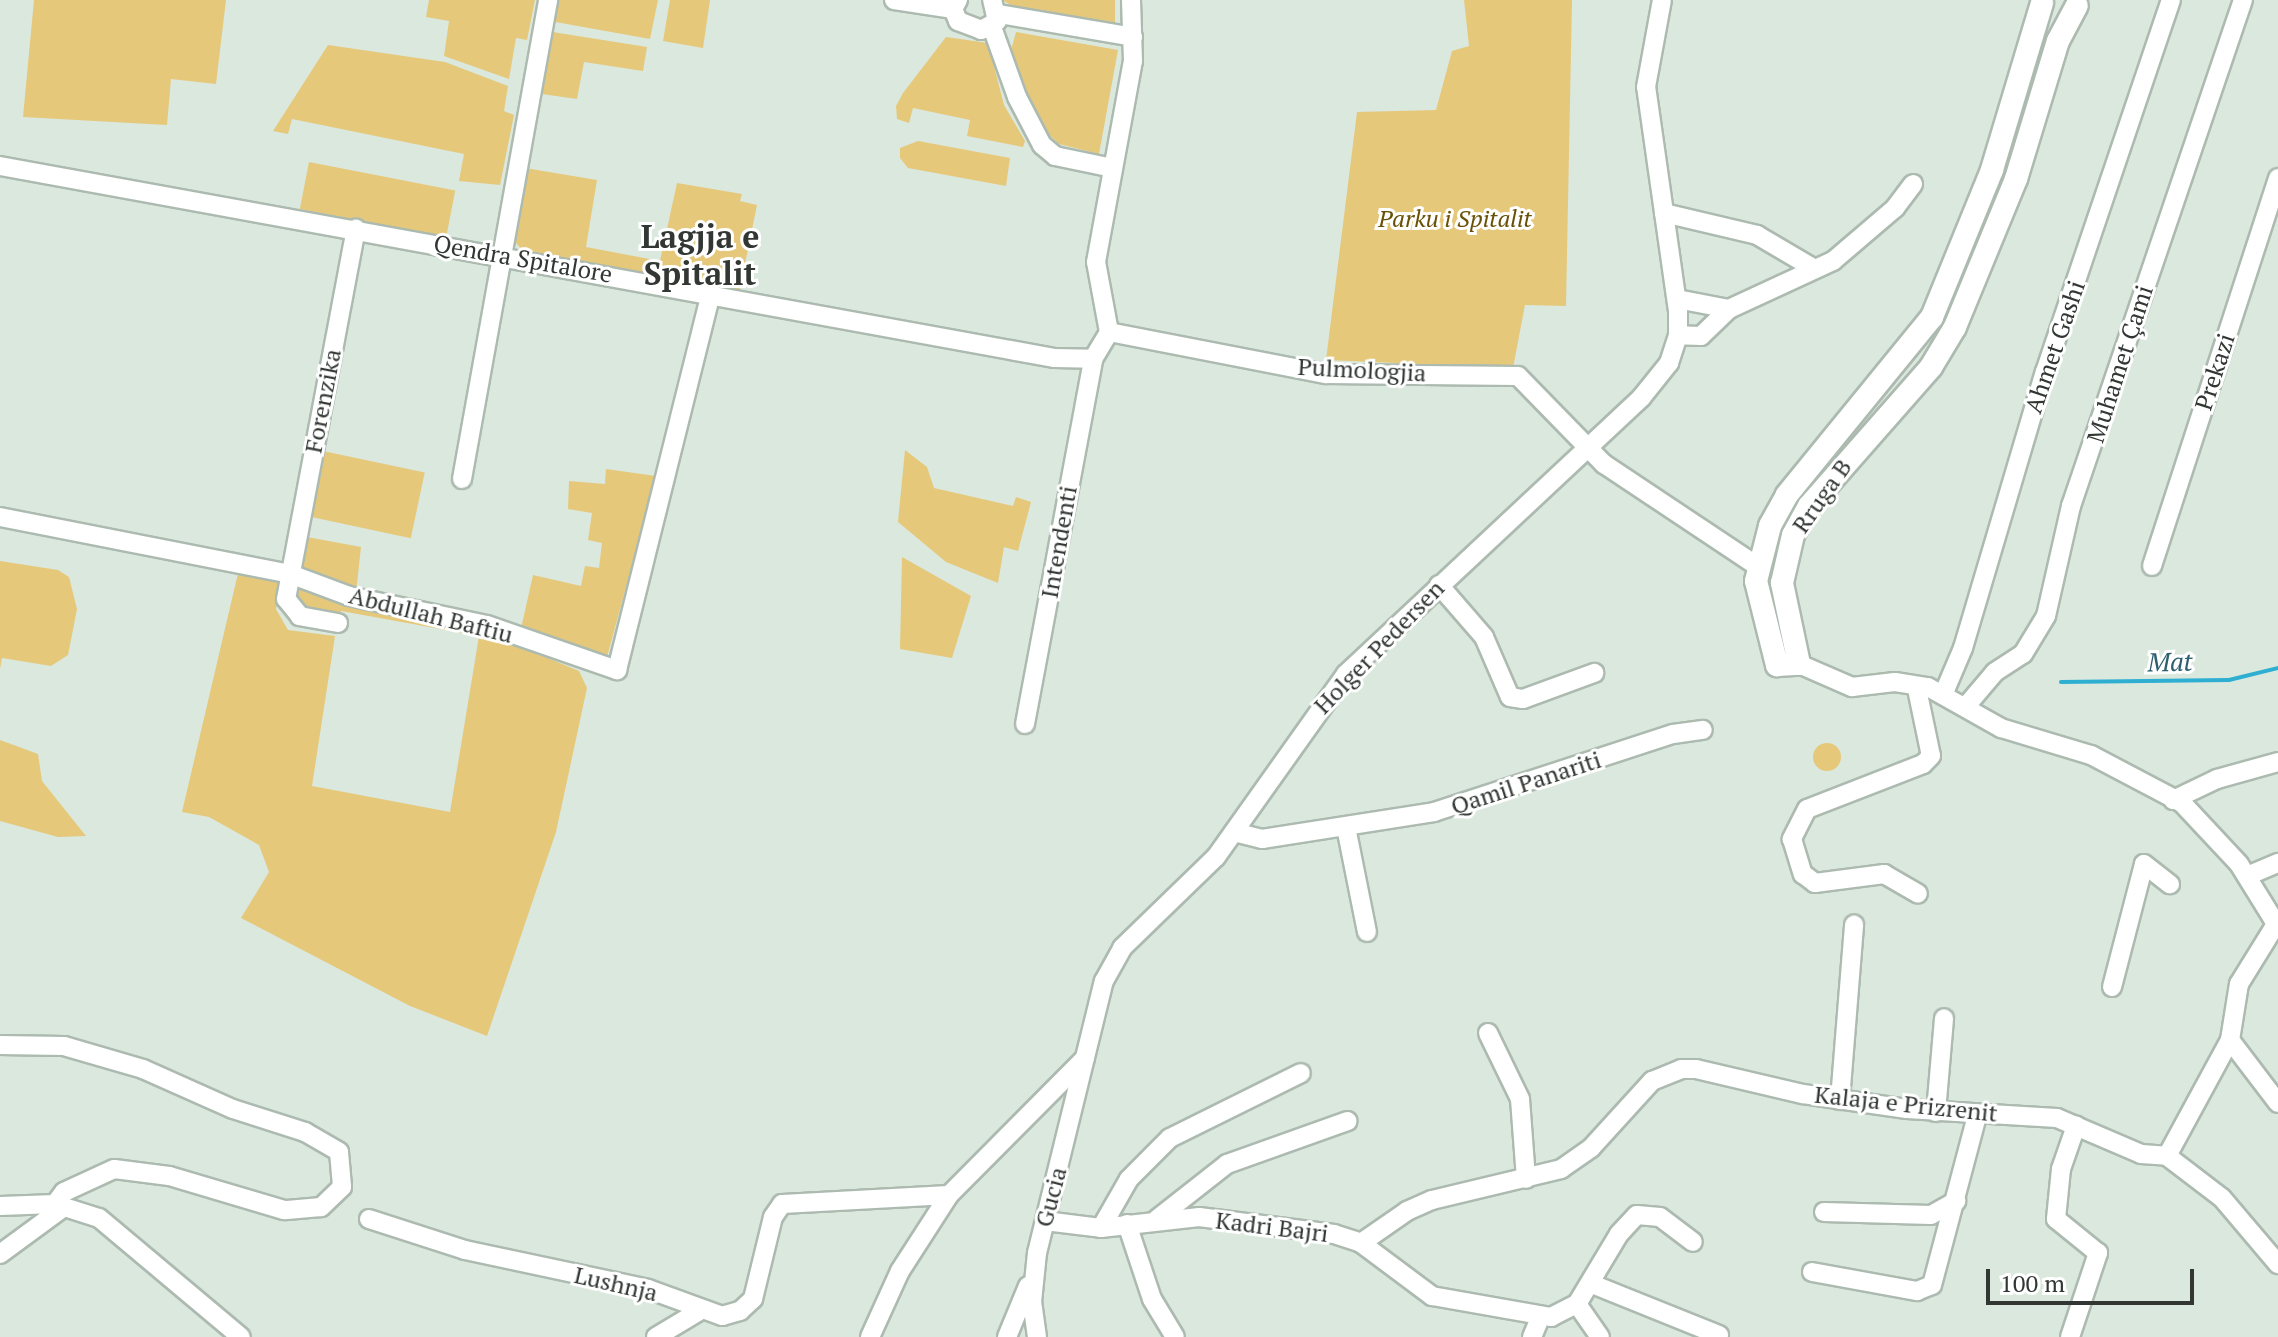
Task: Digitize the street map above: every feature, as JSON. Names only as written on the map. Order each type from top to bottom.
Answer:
[{"type":"main road","points":[[2040,1],[2082,3]]},
{"type":"main road","name":"Rruga B","points":[[1757,566],[1787,495],[1932,317],[1992,170],[2040,1]]},
{"type":"main road","name":"Rruga B","points":[[1799,664],[1782,583],[1793,535],[1856,448],[1931,367],[1955,327],[2016,179],[2058,41],[2082,3]]},
{"type":"main road","points":[[1757,566],[1756,581],[1777,665],[1799,664]]},
{"type":"street","points":[[462,479],[505,256],[548,0]]},
{"type":"street","points":[[894,0],[956,4],[964,26],[994,8],[1133,37]]},
{"type":"street","points":[[1093,359],[1109,332],[1096,262],[1133,37],[1131,0]]},
{"type":"street","name":"Holger Pedersen","points":[[1085,1058],[1104,981],[1130,936],[1195,880],[1234,832],[1330,692],[1659,379],[1678,335],[1677,299],[1646,87],[1662,0]]},
{"type":"street","name":"Ahmet Gashi","points":[[1943,695],[1963,648],[2045,372],[2171,0]]},
{"type":"street","name":"Muhamet Çami","points":[[1967,705],[1995,672],[2023,654],[2046,616],[2071,506],[2243,0]]},
{"type":"street","points":[[994,8],[1017,97],[1042,145],[1055,156],[1113,168]]},
{"type":"street","name":"Qendra Spitalore","points":[[0,166],[1067,360],[1093,359]]},
{"type":"street","name":"Prekazi","points":[[2152,566],[2278,178]]},
{"type":"street","points":[[1678,335],[1701,336],[1729,309],[1815,269],[1884,219],[1913,184]]},
{"type":"street","points":[[1664,213],[1757,235],[1815,269]]},
{"type":"street","name":"Forenzika","points":[[290,574],[356,229]]},
{"type":"street","name":"Abdullah Baftiu","points":[[0,517],[290,574],[359,599],[487,625],[617,670],[711,294]]},
{"type":"street","points":[[1677,299],[1729,309]]},
{"type":"street","name":"Pulmologjia","points":[[1109,332],[1326,374],[1509,374],[1529,385],[1587,448],[1757,566]]},
{"type":"street","name":"Intendenti","points":[[1025,724],[1093,359]]},
{"type":"street","name":"Abdullah Baftiu","points":[[290,574],[286,599],[292,612],[338,623]]},
{"type":"street","points":[[1439,585],[1484,637],[1510,697],[1523,699],[1594,673]]},
{"type":"street","points":[[1799,664],[1852,687],[1895,682],[1943,695],[1967,705],[2001,728],[2091,755],[2199,817],[2247,876],[2277,926],[2239,984],[2230,1040],[2167,1156]]},
{"type":"street","points":[[1917,689],[1931,756],[1923,764],[1807,809],[1792,839],[1803,874],[1815,883],[1884,874],[1918,894]]},
{"type":"street","name":"Qamil Panariti","points":[[1234,832],[1262,839],[1434,812],[1673,734],[1703,730]]},
{"type":"street","points":[[2173,800],[2217,779],[2278,762]]},
{"type":"street","points":[[1346,827],[1367,932]]},
{"type":"street","points":[[2247,876],[2278,863]]},
{"type":"street","points":[[2112,987],[2144,864],[2170,884]]},
{"type":"street","points":[[1840,1100],[1854,925]]},
{"type":"street","points":[[1936,1112],[1944,1018]]},
{"type":"street","points":[[1488,1033],[1520,1099],[1526,1179]]},
{"type":"street","points":[[2230,1040],[2278,1103]]},
{"type":"street","points":[[0,1045],[82,1051],[168,1077],[233,1109],[305,1132],[339,1152],[342,1187],[321,1207],[284,1210],[169,1176],[114,1169],[64,1192],[60,1206],[0,1254]]},
{"type":"street","points":[[870,1337],[900,1271],[949,1195],[1085,1058]]},
{"type":"street","name":"Gucia","points":[[1037,1337],[1032,1276],[1085,1058]]},
{"type":"street","name":"Kalaja e Prizrenit","points":[[1361,1243],[1407,1211],[1432,1200],[1526,1179],[1576,1160],[1635,1093],[1681,1069],[1840,1100],[1936,1112],[1977,1116],[2042,1114],[2141,1154],[2167,1156],[2222,1198],[2278,1264]]},
{"type":"street","points":[[1101,1228],[1129,1179],[1170,1138],[1301,1073]]},
{"type":"street","points":[[1812,1272],[1926,1290],[1936,1278],[1977,1116]]},
{"type":"street","name":"Kadri Bajri","points":[[1157,1219],[1227,1164],[1348,1121]]},
{"type":"street","points":[[2070,1337],[2097,1260],[2097,1247],[2056,1219],[2061,1169],[2076,1126]]},
{"type":"street","name":"Lushnja","points":[[369,1219],[465,1250],[648,1289],[722,1316],[748,1305],[773,1217],[790,1200],[949,1195]]},
{"type":"street","points":[[1824,1212],[1931,1215],[1956,1201]]},
{"type":"street","points":[[0,1206],[60,1206],[115,1229],[241,1337]]},
{"type":"street","points":[[1600,1337],[1577,1304],[1592,1284],[1619,1234],[1637,1215],[1660,1217],[1693,1242]]},
{"type":"street","name":"Kadri Bajri","points":[[1045,1221],[1101,1228],[1157,1219],[1199,1217],[1334,1234],[1361,1243],[1432,1296],[1541,1316],[1560,1316],[1577,1304]]},
{"type":"street","points":[[1127,1224],[1152,1299],[1175,1337]]},
{"type":"street","points":[[1007,1337],[1032,1276]]},
{"type":"street","points":[[1592,1284],[1719,1335]]},
{"type":"street","points":[[656,1337],[701,1310]]},
{"type":"street","points":[[1532,1337],[1541,1316]]},
{"type":"green space","points":[[34,0],[226,0],[216,84],[171,79],[167,125],[23,117]]},
{"type":"green space","points":[[429,0],[535,0],[527,40],[516,38],[509,79],[444,56],[449,21],[426,17]]},
{"type":"green space","points":[[554,0],[658,0],[650,39],[550,21]]},
{"type":"green space","points":[[670,0],[710,0],[703,48],[663,41]]},
{"type":"green space","points":[[1002,0],[1115,0],[1115,30],[1025,13]]},
{"type":"green space","name":"Parku i Spitalit","points":[[1464,0],[1572,0],[1566,306],[1525,305],[1513,368],[1326,360],[1357,112],[1436,110],[1452,51],[1469,46]]},
{"type":"green space","points":[[546,31],[647,47],[643,71],[584,62],[577,99],[535,93]]},
{"type":"green space","points":[[1016,32],[1118,50],[1099,154],[1059,144],[1041,127],[1011,50]]},
{"type":"green space","points":[[946,37],[988,43],[1004,105],[1025,141],[1023,147],[967,136],[970,120],[913,108],[909,123],[897,119],[896,106],[903,93]]},
{"type":"green space","points":[[328,45],[445,62],[508,86],[504,111],[514,115],[500,185],[459,181],[464,154],[292,119],[288,134],[273,131]]},
{"type":"green space","points":[[918,141],[1010,158],[1006,186],[908,168],[900,158],[900,148]]},
{"type":"green space","points":[[309,162],[455,190],[446,238],[300,209]]},
{"type":"green space","points":[[519,167],[597,180],[586,247],[660,261],[677,183],[742,194],[740,201],[757,205],[739,293],[524,252],[509,235]]},
{"type":"green space","points":[[905,450],[927,467],[934,488],[1013,506],[1016,497],[1031,502],[1018,551],[1004,547],[998,583],[946,562],[898,522]]},
{"type":"green space","points":[[323,451],[425,473],[411,538],[309,517]]},
{"type":"green space","points":[[606,469],[656,476],[606,661],[520,633],[533,575],[581,586],[585,566],[599,568],[602,543],[588,540],[592,513],[568,509],[569,481],[605,484]]},
{"type":"green space","points":[[307,537],[361,547],[356,593],[301,570]]},
{"type":"green space","points":[[902,557],[971,596],[952,658],[900,649]]},
{"type":"green space","points":[[0,561],[58,570],[69,577],[77,609],[68,655],[51,666],[2,658],[0,669]]},
{"type":"green space","points":[[239,569],[281,578],[276,609],[288,630],[335,636],[312,786],[450,812],[479,636],[341,611],[339,618],[295,602],[298,585],[492,635],[579,671],[587,688],[556,832],[487,1036],[410,1006],[241,918],[269,872],[259,845],[209,817],[182,812]]},
{"type":"green space","points":[[0,740],[38,754],[42,781],[86,836],[58,837],[0,821]]},
{"type":"green space","points":[[1827,743],[1837,747],[1841,757],[1837,767],[1827,771],[1817,767],[1813,757],[1817,747]]},
{"type":"waterway","name":"Mat","points":[[2061,682],[2229,680],[2278,668]]},
{"type":"district","name":"Lagjja e Spitalit","points":[[700,256]]}]
